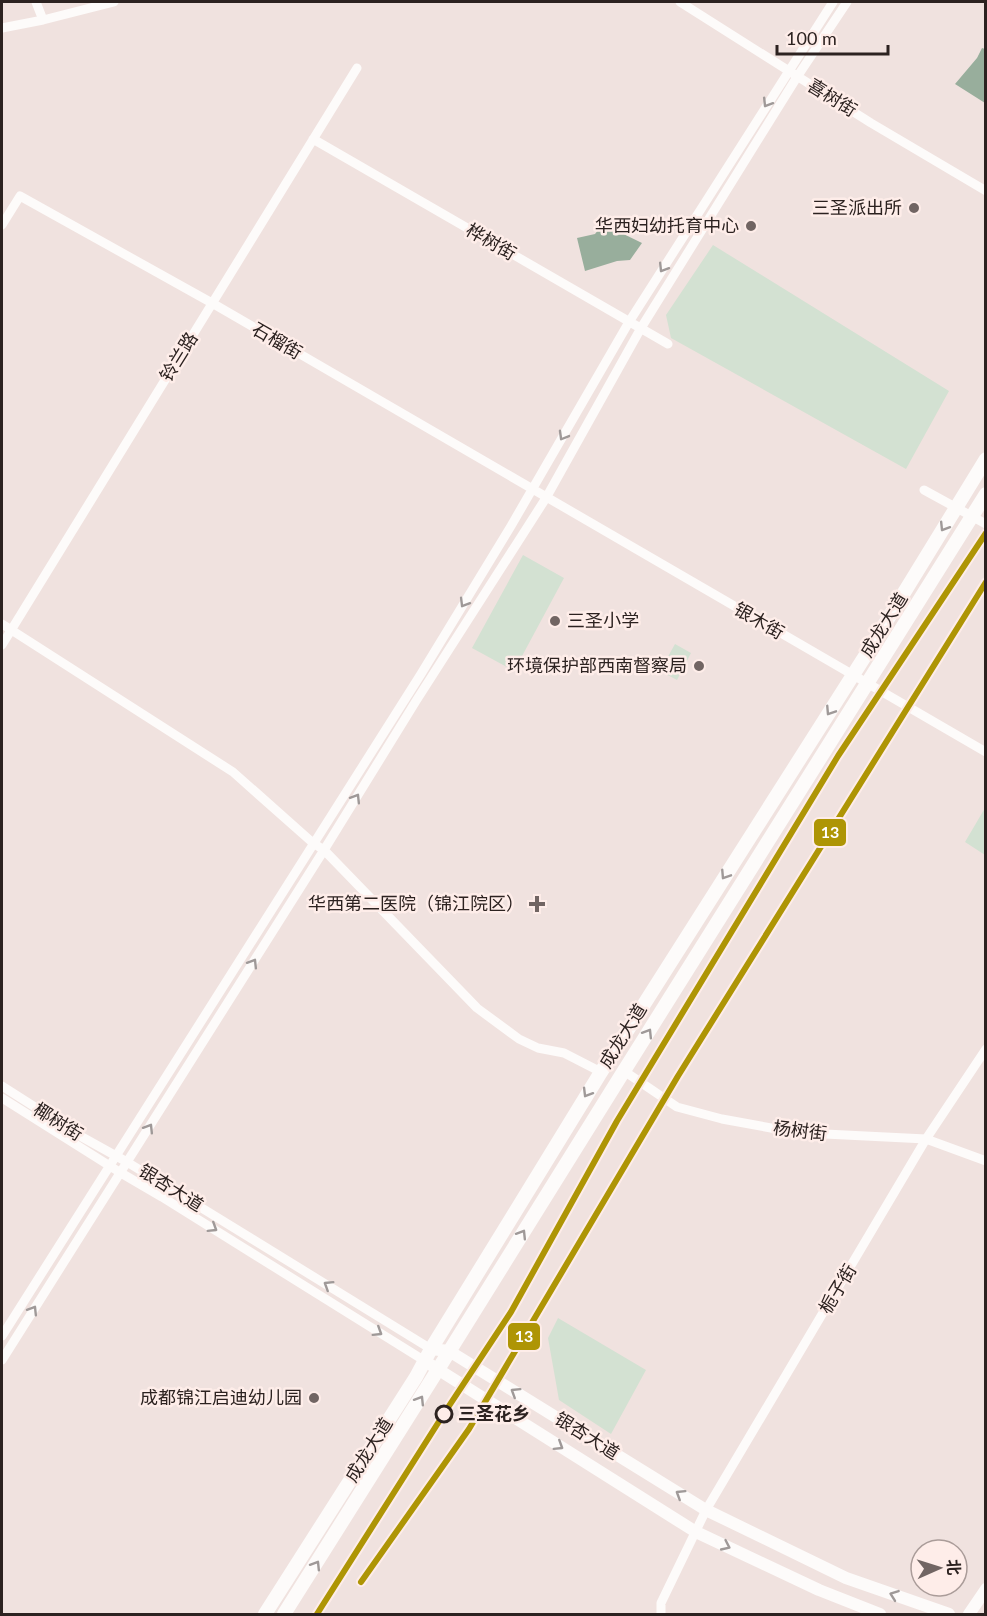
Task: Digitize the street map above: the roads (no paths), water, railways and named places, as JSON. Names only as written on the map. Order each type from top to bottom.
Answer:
[{"type":"highway","name":"成龙大道","points":[[265,1614],[416,1377],[601,1072],[853,675],[986,459]]},
{"type":"highway","name":"成龙大道","points":[[285,1614],[986,494]]},
{"type":"main road","name":"银杏大道","points":[[880,1614],[819,1590],[696,1532],[439,1370],[428,1355],[449,1351],[706,1510],[846,1578],[950,1614]]},
{"type":"main road","points":[[969,1614],[986,1589]]},
{"type":"street","points":[[36,2],[43,20]]},
{"type":"street","points":[[2,28],[114,2]]},
{"type":"street","name":"喜树街","points":[[680,2],[871,123],[986,191]]},
{"type":"street","points":[[2,1336],[421,674],[629,322],[833,2]]},
{"type":"street","points":[[2,1360],[546,498],[641,328],[797,77],[848,2]]},
{"type":"street","name":"铃兰路","points":[[2,645],[357,68]]},
{"type":"street","name":"桦树街","points":[[313,139],[668,344]]},
{"type":"street","name":"石榴街","points":[[2,225],[20,196],[212,303],[532,489]]},
{"type":"street","name":"银木街","points":[[532,489],[986,752]]},
{"type":"street","points":[[924,490],[986,524]]},
{"type":"street","points":[[2,624],[233,772],[313,843],[324,850],[477,1008],[519,1039],[538,1048],[564,1053],[601,1072]]},
{"type":"street","name":"栀子街","points":[[661,1614],[661,1603],[706,1510],[926,1139],[986,1049]]},
{"type":"street","name":"杨树街","points":[[624,1071],[677,1107],[722,1119],[782,1130],[926,1139],[986,1161]]},
{"type":"street","name":"椰树街","points":[[2,1086],[82,1137],[116,1155]]},
{"type":"street","name":"椰树街","points":[[2,1098],[109,1165]]},
{"type":"street","name":"银杏大道","points":[[116,1155],[428,1355]]},
{"type":"street","name":"银杏大道","points":[[109,1165],[428,1355]]},
{"type":"place","name":"三圣派出所","points":[[914,208]]},
{"type":"place","name":"华西妇幼托育中心","points":[[751,226]]},
{"type":"place","name":"三圣小学","points":[[555,621]]},
{"type":"place","name":"环境保护部西南督察局","points":[[699,666]]},
{"type":"place","name":"华西第二医院（锦江院区）","points":[[537,904]]},
{"type":"place","name":"成都锦江启迪幼儿园","points":[[314,1398]]},
{"type":"place","name":"三圣花乡","points":[[444,1414]]}]
